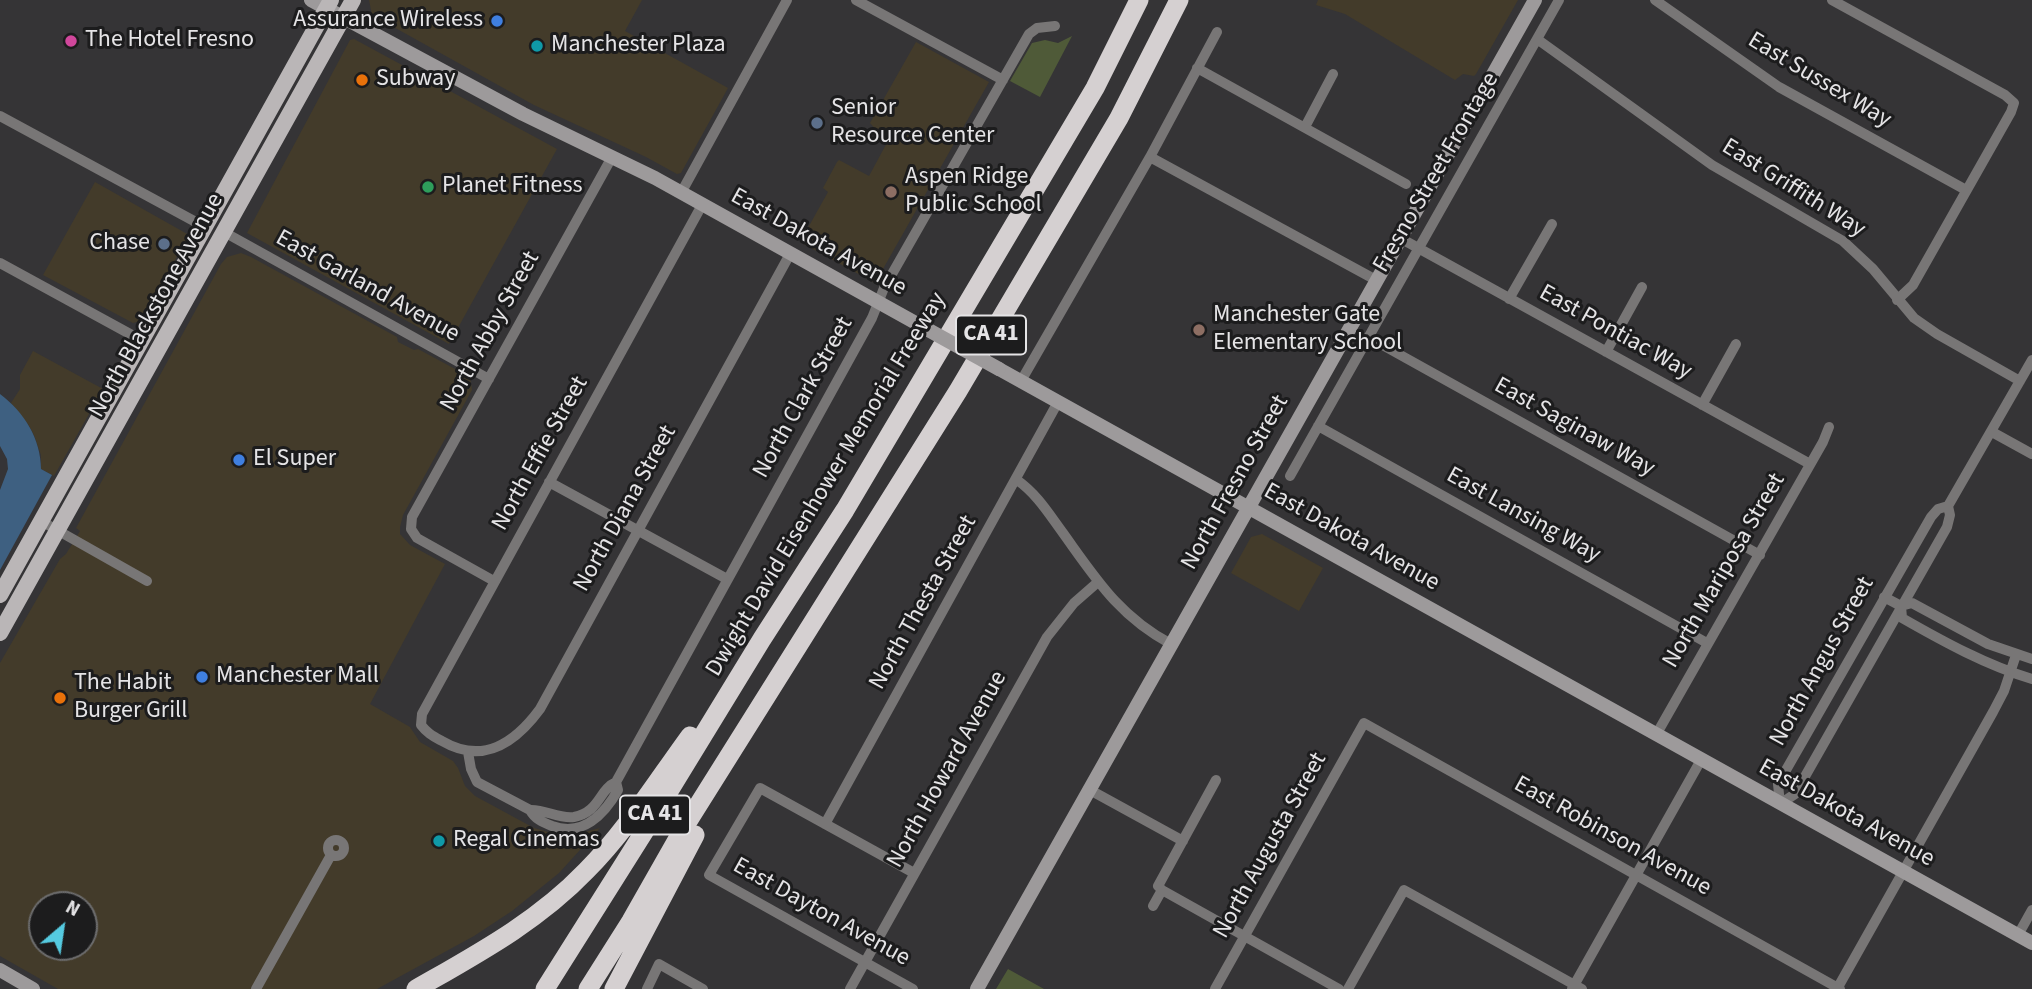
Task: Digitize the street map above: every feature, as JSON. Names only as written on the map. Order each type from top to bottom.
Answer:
[{"type":"highway","name":"Dwight David Eisenhower Memorial Freeway","points":[[545,989],[845,510],[1088,100],[1139,0]]},
{"type":"highway","name":"CA 41","points":[[588,989],[631,921],[685,826],[1010,303],[1119,118],[1179,0]]},
{"type":"highway","points":[[416,989],[506,937],[544,909],[586,872],[762,639]]},
{"type":"highway","points":[[614,989],[789,661]]},
{"type":"main road","name":"North Blackstone Avenue","points":[[0,633],[353,0]]},
{"type":"main road","name":"North Blackstone Avenue","points":[[0,595],[329,4]]},
{"type":"main road","points":[[224,232],[219,222],[240,180],[237,169]]},
{"type":"main road","points":[[175,318],[190,276],[206,245],[209,232],[205,227]]},
{"type":"main road","points":[[112,432],[128,388],[145,354],[145,344],[141,340]]},
{"type":"street","name":"East Dakota Avenue","points":[[311,0],[329,4],[343,16],[523,114],[681,193],[2032,943]]},
{"type":"street","points":[[681,193],[787,0]]},
{"type":"street","points":[[856,0],[1003,80]]},
{"type":"street","name":"North Fresno Street","points":[[976,989],[1535,0]]},
{"type":"street","name":"Fresno Street Frontage","points":[[1290,476],[1559,0]]},
{"type":"street","name":"East Sussex Way","points":[[1655,0],[1779,87],[1966,190]]},
{"type":"street","points":[[1833,0],[2005,95],[2014,103],[1913,285],[1897,300]]},
{"type":"street","name":"North Clark Street","points":[[468,752],[477,782],[530,810],[555,816],[590,816],[611,802],[618,790],[616,782],[866,330],[884,288],[1029,34],[1037,28],[1055,26]]},
{"type":"street","points":[[1021,381],[1150,157],[1217,32]]},
{"type":"street","name":"East Griffith Way","points":[[1537,39],[1712,165],[1843,241],[1873,269],[1914,318],[2020,381]]},
{"type":"street","points":[[1197,68],[1406,184]]},
{"type":"street","points":[[1305,127],[1333,74]]},
{"type":"street","points":[[0,116],[205,227]]},
{"type":"street","name":"North Abby Street","points":[[494,582],[418,538],[411,529],[412,517],[612,157]]},
{"type":"street","points":[[1150,157],[1376,280]]},
{"type":"street","name":"North Effie Street","points":[[468,752],[456,750],[427,733],[421,725],[422,714],[702,205]]},
{"type":"street","points":[[1509,299],[1552,224]]},
{"type":"street","name":"East Garland Avenue","points":[[224,232],[489,379]]},
{"type":"street","name":"East Pontiac Way","points":[[1400,238],[1810,464]]},
{"type":"street","name":"North Diana Street","points":[[468,752],[496,747],[530,722],[790,254]]},
{"type":"street","points":[[0,263],[141,340]]},
{"type":"street","points":[[1606,352],[1642,287]]},
{"type":"street","name":"East Saginaw Way","points":[[1368,337],[1760,555]]},
{"type":"street","points":[[1702,405],[1736,344]]},
{"type":"street","name":"North Angus Street","points":[[1780,804],[1779,784],[1884,597],[1931,517],[1938,509],[1948,506],[2032,360]]},
{"type":"street","name":"North Thesta Street","points":[[825,824],[1058,402]]},
{"type":"street","name":"East Lansing Way","points":[[1318,426],[1707,643]]},
{"type":"street","name":"North Mariposa Street","points":[[1656,735],[1760,555],[1829,426]]},
{"type":"street","points":[[1992,432],[2032,454]]},
{"type":"street","points":[[1017,480],[1036,496],[1098,582],[1131,618],[1171,644]]},
{"type":"street","points":[[549,482],[727,579]]},
{"type":"street","name":"North Angus Street","points":[[1780,804],[1795,794],[1947,527],[1950,515],[1948,506]]},
{"type":"street","points":[[41,521],[148,581]]},
{"type":"street","name":"North Howard Avenue","points":[[850,989],[1047,637],[1074,603],[1098,582]]},
{"type":"street","points":[[1884,597],[1900,606],[1912,603],[1954,627],[2032,659]]},
{"type":"street","points":[[1900,606],[1902,618],[1946,643],[2032,679]]},
{"type":"street","points":[[1838,989],[1993,712],[2016,654]]},
{"type":"street","name":"East Robinson Avenue","points":[[1364,723],[1838,989]]},
{"type":"street","name":"North Augusta Street","points":[[1215,989],[1364,723]]},
{"type":"street","points":[[1348,989],[1404,890],[1576,988],[1701,760]]},
{"type":"street","points":[[1216,780],[1158,886],[1339,989]]},
{"type":"street","name":"East Dayton Avenue","points":[[825,824],[760,788],[709,874],[913,989]]},
{"type":"street","points":[[1090,790],[1183,841]]},
{"type":"street","points":[[825,824],[914,873]]},
{"type":"street","points":[[256,989],[331,855]]},
{"type":"street","points":[[1153,905],[1162,890]]},
{"type":"street","points":[[2018,935],[2032,911]]},
{"type":"street","points":[[647,989],[659,964],[703,989]]},
{"type":"street","points":[[0,970],[33,989]]},
{"type":"shaded area","points":[[369,0],[642,0],[625,31],[728,88],[681,173],[677,174],[534,105],[372,15]]},
{"type":"shaded area","points":[[1318,0],[1518,0],[1476,74],[1463,74],[1455,80],[1345,14],[1316,5]]},
{"type":"shaded area","points":[[354,39],[557,149],[449,344],[247,233],[350,40]]},
{"type":"shaded area","points":[[916,42],[989,82],[875,283],[800,242],[828,192],[823,188],[839,160],[869,176],[889,139],[870,123]]},
{"type":"shaded area","points":[[95,182],[189,235],[141,321],[133,323],[43,275]]},
{"type":"shaded area","points":[[241,253],[251,257],[397,337],[398,342],[414,350],[418,349],[470,377],[472,390],[403,515],[400,527],[400,534],[410,545],[445,564],[370,704],[410,727],[420,742],[453,761],[465,786],[475,796],[534,828],[559,835],[600,828],[559,873],[512,911],[474,936],[377,989],[58,989],[0,956],[0,663],[60,559],[80,531],[76,528],[227,257]]},
{"type":"shaded area","points":[[33,351],[103,389],[54,476],[41,469],[41,455],[34,435],[11,403],[20,389],[20,375]]},
{"type":"shaded area","points":[[1262,534],[1323,568],[1299,611],[1231,573],[1251,537]]},
{"type":"green space","points":[[1072,36],[1040,97],[1010,81],[1032,43],[1045,40],[1058,43]]},
{"type":"green space","points":[[1008,969],[1044,989],[996,989]]},
{"type":"water","points":[[0,394],[24,418],[38,447],[41,469],[52,475],[0,570],[0,490],[8,469],[7,459],[0,446]]},
{"type":"place","name":"Assurance Wireless","points":[[497,21]]},
{"type":"place","name":"The Hotel Fresno","points":[[71,41]]},
{"type":"place","name":"Manchester Plaza","points":[[537,46]]},
{"type":"place","name":"Subway","points":[[362,80]]},
{"type":"place","name":"Senior Resource Center","points":[[817,123]]},
{"type":"place","name":"Planet Fitness","points":[[428,187]]},
{"type":"place","name":"Aspen Ridge Public School","points":[[891,192]]},
{"type":"place","name":"Chase","points":[[164,244]]},
{"type":"place","name":"Manchester Gate Elementary School","points":[[1199,330]]},
{"type":"place","name":"El Super","points":[[239,460]]},
{"type":"place","name":"Manchester Mall","points":[[202,677]]},
{"type":"place","name":"The Habit Burger Grill","points":[[60,698]]},
{"type":"place","name":"Regal Cinemas","points":[[439,841]]}]
